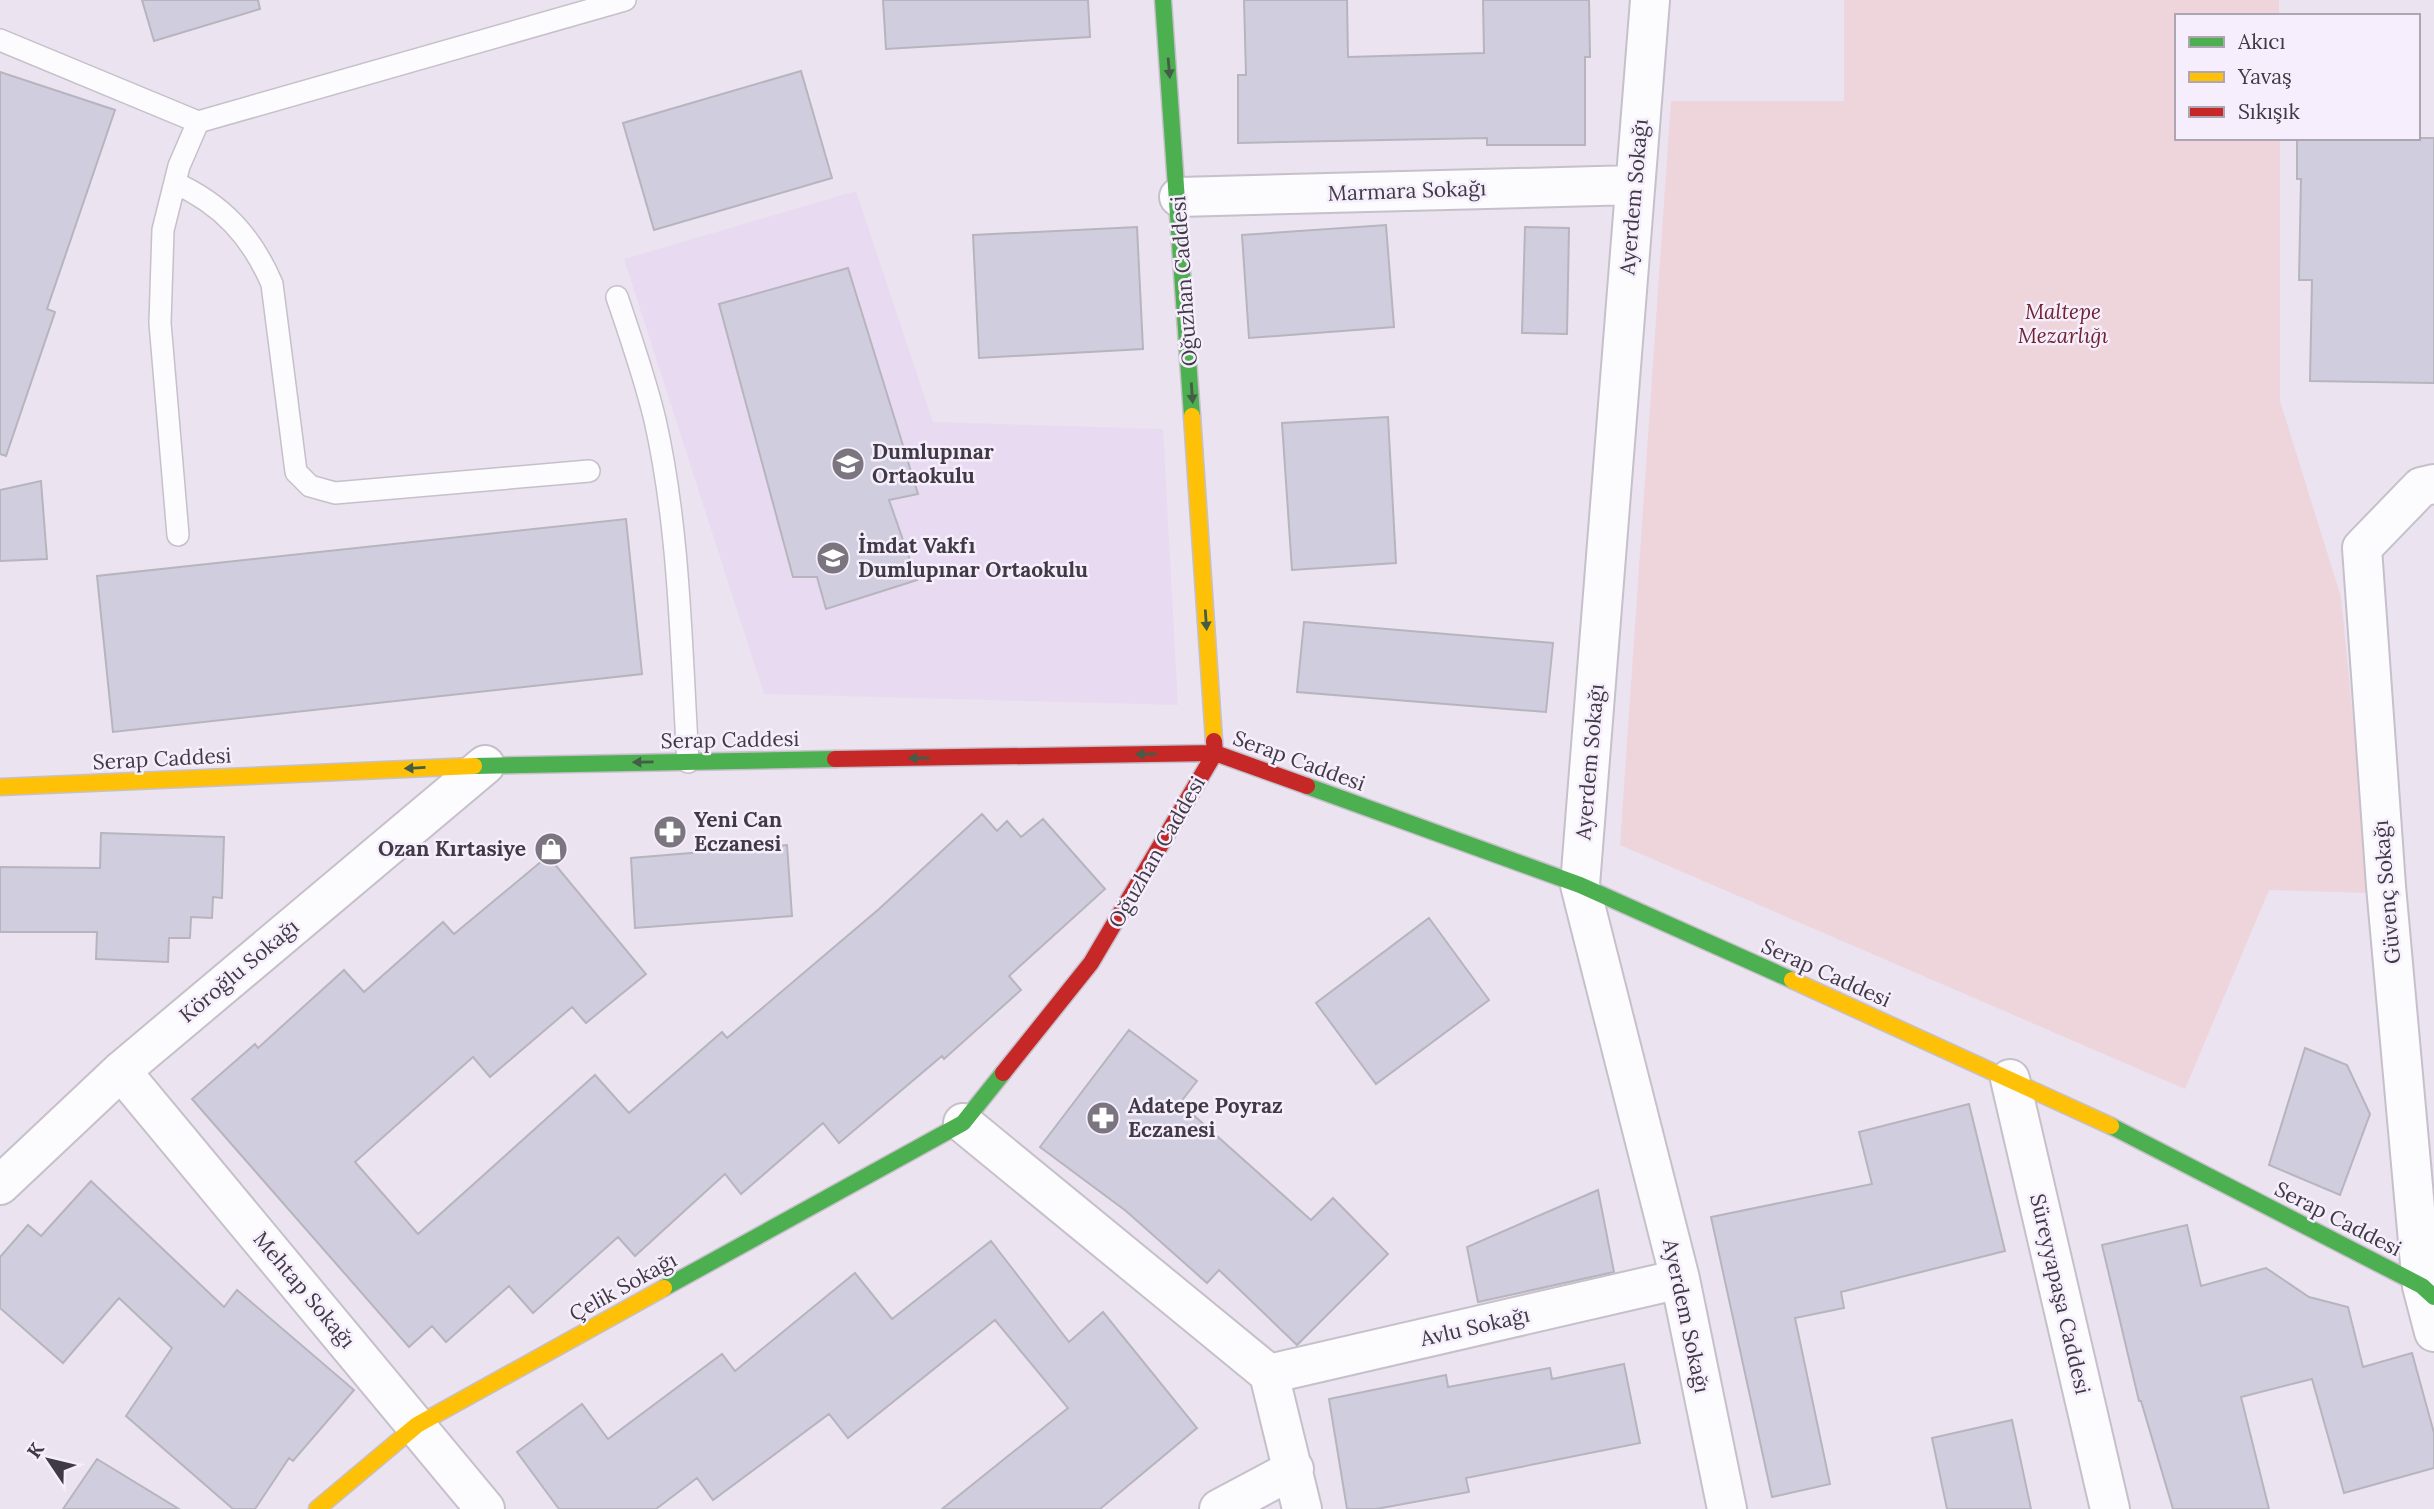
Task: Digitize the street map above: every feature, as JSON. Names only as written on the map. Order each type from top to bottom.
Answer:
[{"type":"street","name":"Oğuzhan Caddesi","points":[[963,1123],[1091,963],[1215,753],[1179,197],[1163,0]]},
{"type":"street","name":"Ayerdem Sokağı","points":[[1650,0],[1580,885],[1680,1279],[1727,1509]]},
{"type":"street","name":"Marmara Sokağı","points":[[1179,197],[1635,185]]},
{"type":"street","name":"Güvenç Sokağı","points":[[2434,484],[2421,487],[2362,548],[2386,886],[2434,1332]]},
{"type":"street","name":"Serap Caddesi","points":[[0,788],[485,765],[1215,753],[1580,885],[2077,1108],[2428,1292]]},
{"type":"street","name":"Köroğlu Sokağı","points":[[0,1185],[121,1071],[485,765]]},
{"type":"street","name":"Mehtap Sokağı","points":[[121,1071],[485,1509]]},
{"type":"street","name":"Süreyyapaşa Caddesi","points":[[2010,1079],[2110,1509]]},
{"type":"street","points":[[963,1123],[1269,1374],[1302,1509]]},
{"type":"street","name":"Çelik Sokağı","points":[[317,1509],[417,1425],[963,1123]]},
{"type":"street","name":"Avlu Sokağı","points":[[1269,1374],[1680,1279]]},
{"type":"street","points":[[1219,1509],[1294,1469]]},
{"type":"lane","points":[[0,40],[198,122],[625,0]]},
{"type":"lane","points":[[178,535],[160,323],[163,230],[175,183],[198,122]]},
{"type":"lane","points":[[175,183],[226,214],[249,240],[268,275],[272,284],[296,472],[310,486],[335,493],[589,471]]},
{"type":"lane","points":[[617,297],[638,359],[663,463],[676,571],[688,762]]},
{"type":"shaded area","name":"İmdat Vakfı Dumlupınar Ortaokulu","points":[[856,191],[933,422],[1163,429],[1178,705],[764,694],[624,259]]},
{"type":"green space","name":"Maltepe Mezarlığı","points":[[1844,0],[2279,0],[2279,14],[2175,14],[2175,140],[2280,140],[2280,401],[2341,597],[2370,893],[2269,890],[2185,1089],[1620,845],[1671,101],[1844,101]]},
{"type":"building","points":[[142,0],[258,0],[260,9],[154,41]]},
{"type":"building","points":[[883,0],[1088,0],[1090,37],[886,49]]},
{"type":"building","points":[[1244,0],[1347,0],[1348,57],[1484,53],[1483,0],[1589,0],[1590,57],[1585,57],[1585,145],[1487,145],[1487,138],[1238,143],[1238,75],[1246,75]]},
{"type":"building","points":[[801,71],[832,178],[654,230],[623,123]]},
{"type":"building","points":[[0,72],[115,110],[47,309],[55,312],[6,456],[0,454]]},
{"type":"building","points":[[2434,138],[2434,383],[2310,381],[2312,280],[2299,280],[2301,179],[2297,179],[2297,140]]},
{"type":"building","points":[[1386,225],[1394,327],[1249,338],[1242,235]]},
{"type":"building","points":[[1137,227],[1143,349],[979,358],[973,235]]},
{"type":"building","points":[[1525,227],[1569,228],[1567,334],[1522,333]]},
{"type":"building","points":[[848,268],[918,494],[889,500],[917,580],[826,609],[817,577],[793,577],[719,304]]},
{"type":"building","points":[[1388,417],[1396,563],[1292,570],[1282,423]]},
{"type":"building","points":[[41,481],[47,559],[0,561],[0,490]]},
{"type":"building","points":[[626,519],[642,674],[113,732],[97,576]]},
{"type":"building","points":[[1304,622],[1553,643],[1546,712],[1297,692]]},
{"type":"building","points":[[982,814],[997,831],[1007,821],[1021,837],[1043,819],[1105,889],[1009,976],[1021,990],[944,1059],[942,1056],[839,1143],[823,1123],[741,1194],[725,1174],[635,1256],[618,1237],[533,1313],[509,1286],[446,1342],[432,1326],[409,1347],[192,1099],[255,1044],[258,1048],[344,970],[364,992],[443,922],[454,934],[548,856],[646,974],[586,1023],[572,1007],[490,1077],[473,1057],[355,1162],[418,1234],[595,1075],[629,1113],[722,1032],[727,1038],[879,909]]},
{"type":"building","points":[[101,833],[224,837],[222,898],[213,897],[212,918],[191,917],[190,938],[169,938],[168,962],[96,959],[97,932],[0,932],[0,867],[100,868]]},
{"type":"building","points":[[787,845],[792,916],[635,928],[631,858]]},
{"type":"building","points":[[1429,918],[1489,1000],[1376,1084],[1316,1003]]},
{"type":"building","points":[[1129,1030],[1197,1081],[1180,1103],[1311,1220],[1333,1198],[1388,1254],[1297,1345],[1219,1270],[1207,1283],[1126,1211],[1040,1147]]},
{"type":"building","points":[[2305,1048],[2347,1065],[2370,1114],[2340,1195],[2269,1165]]},
{"type":"building","points":[[1969,1104],[2005,1251],[1841,1292],[1844,1308],[1795,1318],[1830,1484],[1772,1497],[1711,1217],[1872,1184],[1859,1132]]},
{"type":"building","points":[[91,1181],[224,1307],[237,1290],[354,1390],[293,1461],[289,1458],[255,1509],[233,1509],[126,1416],[172,1348],[119,1298],[63,1363],[0,1308],[0,1257],[28,1225],[41,1236]]},
{"type":"building","points":[[1598,1190],[1614,1272],[1478,1302],[1467,1247]]},
{"type":"building","points":[[2187,1225],[2201,1286],[2266,1268],[2309,1297],[2348,1307],[2363,1367],[2412,1353],[2434,1433],[2434,1468],[2344,1493],[2312,1379],[2241,1397],[2269,1509],[2173,1509],[2139,1401],[2102,1245]]},
{"type":"building","points":[[991,1241],[1069,1342],[1103,1312],[1197,1428],[1100,1509],[942,1509],[1068,1408],[995,1320],[848,1438],[829,1414],[713,1500],[697,1478],[656,1509],[559,1509],[517,1452],[582,1404],[608,1439],[722,1354],[735,1371],[855,1273],[892,1319]]},
{"type":"building","points":[[1624,1364],[1640,1443],[1466,1478],[1469,1492],[1376,1509],[1347,1509],[1329,1399],[1446,1375],[1448,1387],[1550,1368],[1552,1379]]},
{"type":"building","points":[[2012,1420],[2031,1509],[1947,1509],[1932,1438]]},
{"type":"building","points":[[97,1459],[179,1509],[63,1509]]},
{"type":"traffic: fast","points":[[1163,0],[1192,416]]},
{"type":"traffic: fast","points":[[474,766],[835,759]]},
{"type":"traffic: fast","points":[[1307,786],[1580,885],[1792,980]]},
{"type":"traffic: fast","points":[[664,1288],[963,1123],[1003,1073]]},
{"type":"traffic: fast","points":[[2111,1126],[2422,1286],[2434,1297]]},
{"type":"traffic: slow","points":[[1192,416],[1214,741]]},
{"type":"traffic: slow","points":[[0,787],[474,766]]},
{"type":"traffic: slow","points":[[1792,980],[2111,1126]]},
{"type":"traffic: slow","points":[[317,1509],[417,1425],[664,1288]]},
{"type":"traffic: jam","points":[[1003,1073],[1091,963],[1215,753],[1214,741]]},
{"type":"traffic: jam","points":[[835,759],[1215,753],[1307,786]]},
{"type":"place","name":"Dumlupınar Ortaokulu","points":[[848,464]]},
{"type":"place","name":"İmdat Vakfı Dumlupınar Ortaokulu","points":[[833,558]]},
{"type":"place","name":"Yeni Can Eczanesi","points":[[670,832]]},
{"type":"place","name":"Ozan Kırtasiye","points":[[551,849]]},
{"type":"place","name":"Adatepe Poyraz Eczanesi","points":[[1103,1118]]}]
